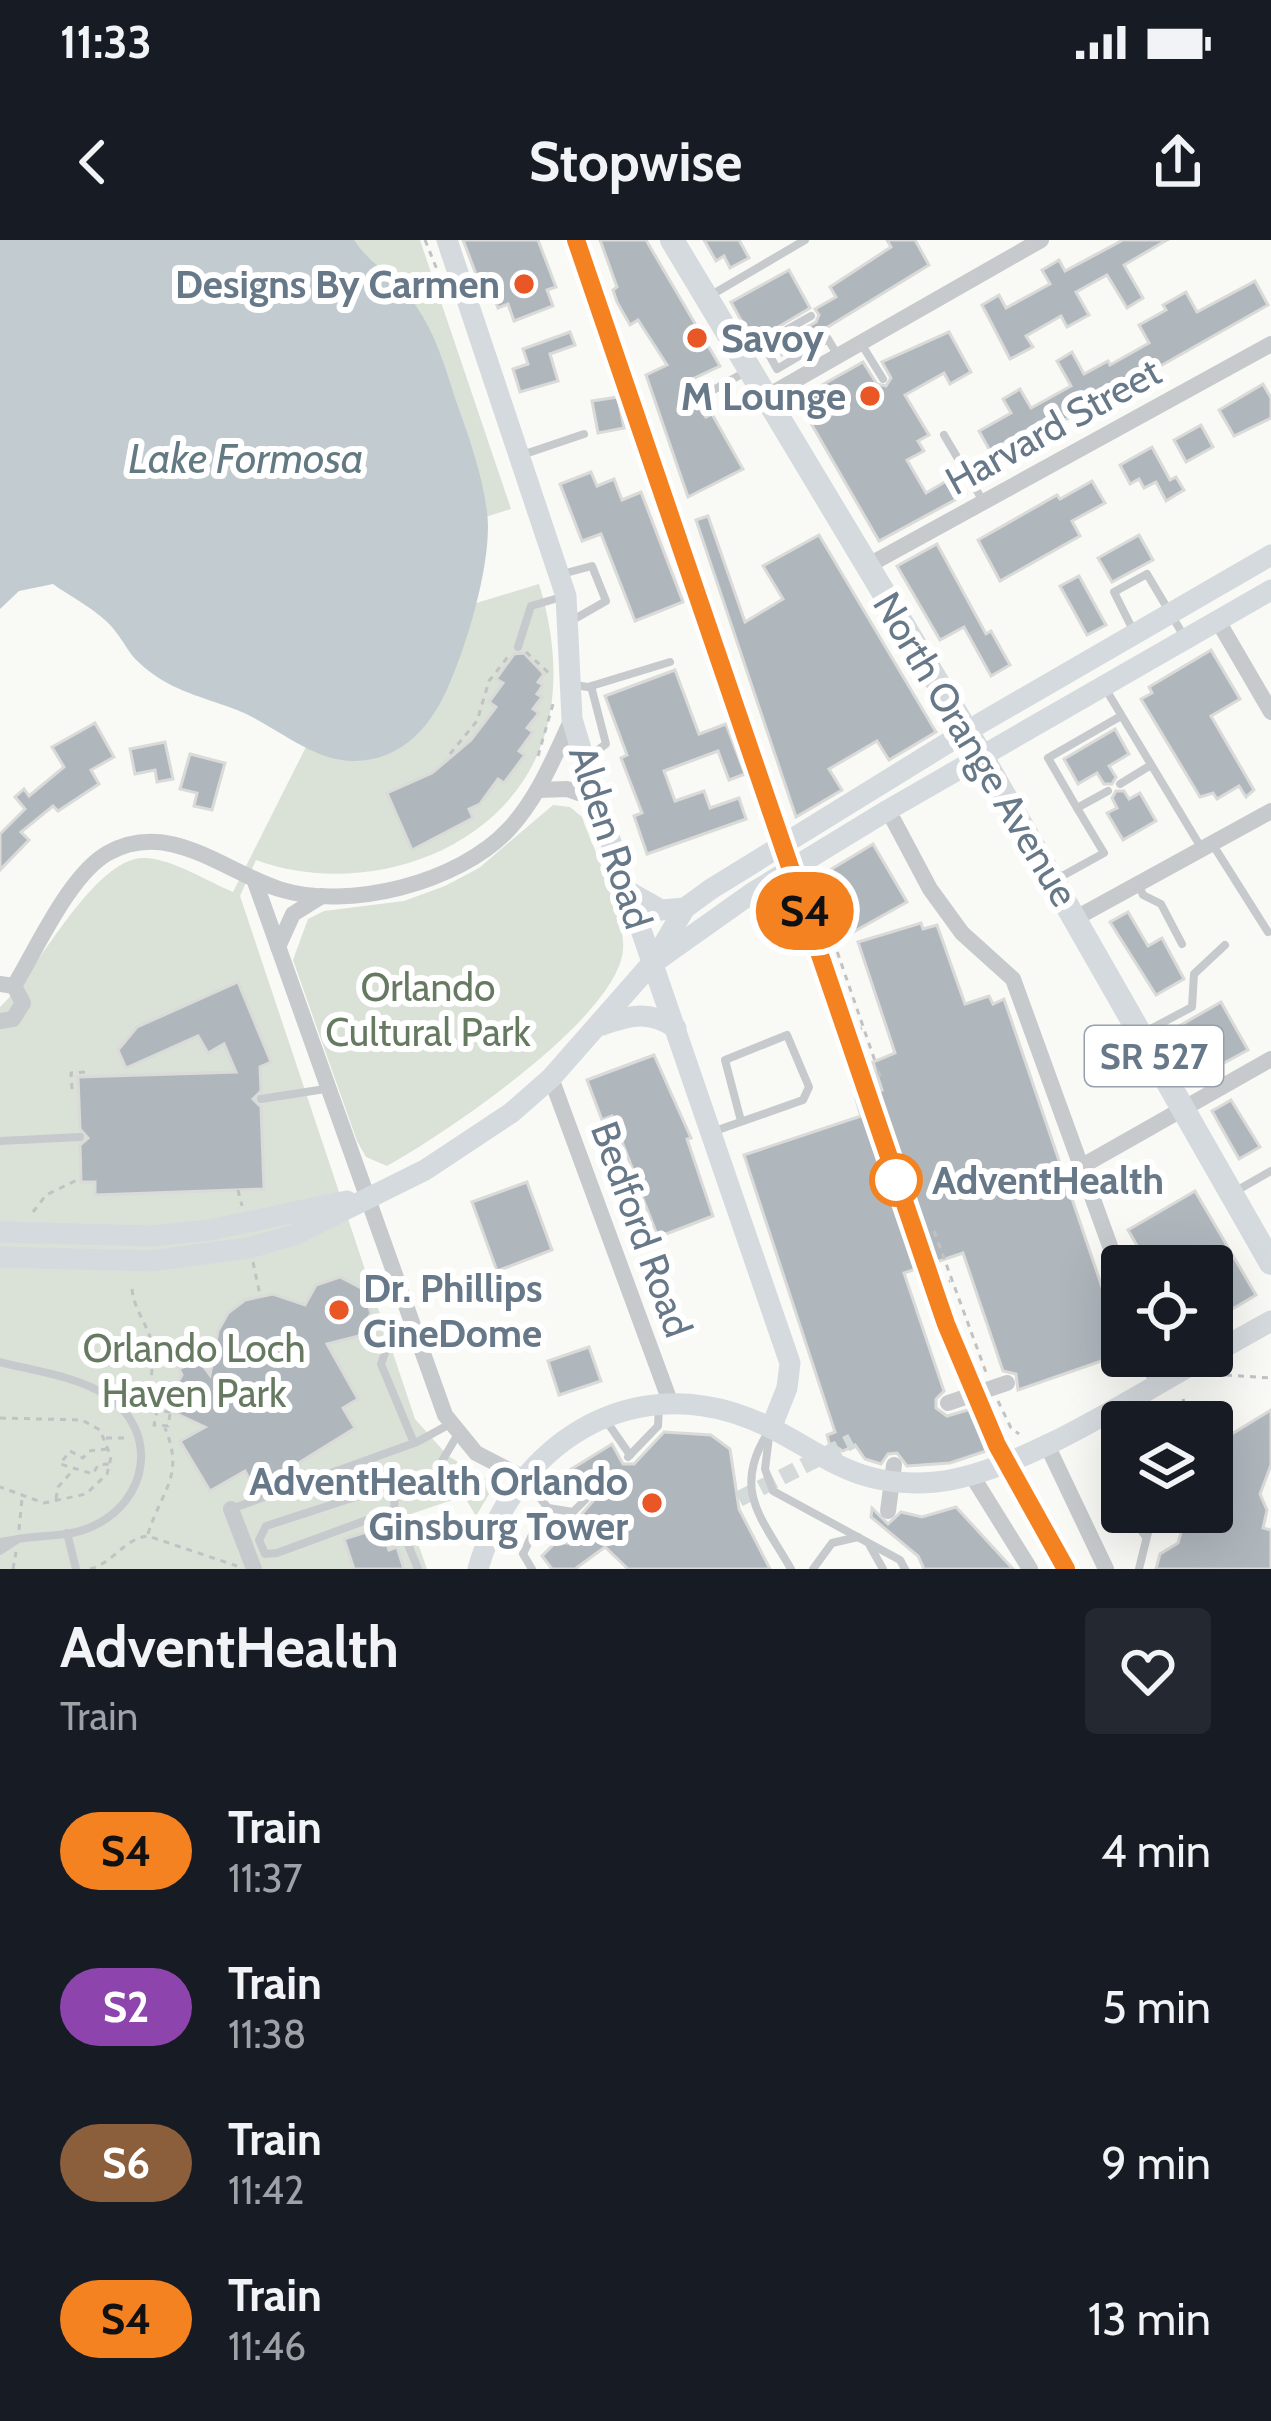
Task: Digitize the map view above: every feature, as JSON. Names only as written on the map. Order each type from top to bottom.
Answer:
[{"type":"main road","name":"Alden Road","points":[[447,240],[563,585],[570,621],[566,683],[596,799],[790,1363],[788,1388],[771,1428]]},
{"type":"main road","name":"North Orange Avenue","points":[[672,240],[967,731],[1271,1263]]},
{"type":"main road","points":[[653,962],[752,893],[888,810],[1148,661],[1182,621],[1268,556]]},
{"type":"main road","points":[[1218,622],[1219,605],[1268,556]]},
{"type":"main road","points":[[0,1257],[92,1262],[201,1257],[294,1235],[366,1198],[473,1141],[551,1078],[653,962],[686,908],[733,874],[1136,634],[1182,621],[1218,622],[1271,590]]},
{"type":"main road","points":[[629,892],[661,910],[686,908]]},
{"type":"main road","points":[[601,1025],[634,1014],[650,1015],[676,1028]]},
{"type":"main road","points":[[0,1232],[153,1236],[210,1230],[366,1198]]},
{"type":"main road","points":[[1233,1342],[1271,1321]]},
{"type":"main road","points":[[485,1564],[501,1507],[522,1477],[543,1455],[604,1419],[665,1405],[732,1412],[771,1428],[833,1466],[894,1483],[935,1482],[971,1474],[1046,1443],[1170,1377]]},
{"type":"street","points":[[764,398],[800,366],[838,356],[1041,240]]},
{"type":"street","name":"Harvard Street","points":[[867,566],[1271,344]]},
{"type":"street","points":[[1218,622],[1263,682],[1271,712]]},
{"type":"street","points":[[0,1021],[13,1019],[22,1010],[22,997],[7,985],[76,883],[112,850],[163,841],[205,854],[284,891],[373,896],[417,884],[507,832],[538,790],[572,719]]},
{"type":"street","points":[[538,790],[567,789],[596,799]]},
{"type":"street","points":[[888,810],[930,889],[962,933],[1013,979],[1111,1245]]},
{"type":"street","points":[[1076,918],[1271,811]]},
{"type":"street","points":[[254,880],[411,1322],[455,1428],[476,1453],[522,1477]]},
{"type":"street","points":[[278,947],[293,914],[324,895]]},
{"type":"street","points":[[1084,1165],[1271,1058]]},
{"type":"street","name":"Bedford Road","points":[[551,1078],[665,1405]]},
{"type":"street","points":[[1155,1377],[1157,1384]]},
{"type":"street","points":[[948,1403],[1001,1388]]},
{"type":"street","points":[[1046,1443],[1106,1569]]},
{"type":"street","points":[[888,1510],[894,1465]]},
{"type":"street","points":[[971,1474],[1030,1569]]},
{"type":"street","points":[[231,1509],[249,1569]]},
{"type":"lane","points":[[705,298],[805,240]]},
{"type":"lane","points":[[701,397],[746,366],[772,338],[811,316]]},
{"type":"lane","points":[[861,343],[883,380]]},
{"type":"lane","points":[[766,349],[777,369],[800,366]]},
{"type":"lane","points":[[521,456],[584,434]]},
{"type":"lane","points":[[944,435],[984,502]]},
{"type":"lane","points":[[518,647],[531,606],[592,566],[606,601],[570,621]]},
{"type":"lane","points":[[1136,634],[1114,596],[1117,588],[1148,574],[1182,621]]},
{"type":"lane","points":[[584,758],[606,744],[566,683],[670,662]]},
{"type":"lane","points":[[1104,687],[1151,766],[1268,932]]},
{"type":"lane","points":[[1054,881],[1104,853],[1048,758],[1121,716]]},
{"type":"lane","points":[[1120,784],[1151,766]]},
{"type":"lane","points":[[1077,808],[1108,791]]},
{"type":"lane","points":[[1138,884],[1143,895],[1161,904],[1182,944]]},
{"type":"lane","points":[[1141,1034],[1192,1006],[1194,974],[1226,945]]},
{"type":"lane","points":[[711,1132],[741,1121],[807,1095],[809,1087],[787,1035],[725,1060],[741,1121]]},
{"type":"lane","points":[[261,1099],[327,1088]]},
{"type":"lane","points":[[0,1141],[80,1137]]},
{"type":"lane","points":[[1230,1194],[1271,1171]]},
{"type":"lane","points":[[411,1322],[392,1333],[381,1364],[414,1443]]},
{"type":"lane","points":[[0,1362],[86,1384],[117,1403],[139,1434],[142,1468],[132,1494],[109,1517],[67,1533],[0,1542]]},
{"type":"lane","points":[[604,1419],[629,1456],[658,1426],[665,1405]]},
{"type":"lane","points":[[231,1509],[455,1428]]},
{"type":"lane","points":[[394,1510],[278,1553],[265,1554],[259,1540],[266,1526],[386,1487],[395,1491],[432,1478],[455,1428]]},
{"type":"lane","points":[[771,1428],[765,1469],[773,1491],[900,1560],[905,1569]]},
{"type":"lane","points":[[771,1428],[750,1462],[748,1477],[752,1498],[791,1569]]},
{"type":"lane","points":[[522,1477],[548,1508],[574,1512],[585,1500]]},
{"type":"lane","points":[[395,1491],[394,1510],[418,1569]]},
{"type":"lane","points":[[547,1530],[548,1508]]},
{"type":"lane","points":[[532,1569],[524,1546],[532,1534],[547,1530],[561,1537]]},
{"type":"lane","points":[[67,1533],[76,1569]]},
{"type":"lane","points":[[1143,1533],[1147,1539]]},
{"type":"lane","points":[[1139,1569],[1149,1533]]},
{"type":"lane","points":[[813,1569],[832,1543],[860,1537]]},
{"type":"lane","points":[[860,1537],[883,1569]]},
{"type":"lane","points":[[0,1551],[18,1540]]},
{"type":"path","points":[[450,754],[477,721],[489,681],[511,652],[511,645],[566,683],[536,755],[546,760]]},
{"type":"path","points":[[816,871],[824,891],[819,899],[875,1061]]},
{"type":"path","points":[[779,894],[786,911],[796,916],[849,1069]]},
{"type":"path","points":[[838,1036],[864,1028]]},
{"type":"path","points":[[878,1071],[882,1080]]},
{"type":"path","points":[[72,1089],[71,1073],[86,1072]]},
{"type":"path","points":[[853,1079],[856,1089]]},
{"type":"path","points":[[29,1219],[46,1196],[81,1178]]},
{"type":"path","points":[[934,1231],[988,1378]]},
{"type":"path","points":[[919,1270],[962,1382]]},
{"type":"path","points":[[926,1289],[951,1281]]},
{"type":"path","points":[[132,1289],[134,1306],[153,1348],[148,1388],[157,1411],[153,1423],[165,1428]]},
{"type":"path","points":[[1233,1375],[1271,1378]]},
{"type":"path","points":[[1001,1388],[1011,1428],[1019,1434]]},
{"type":"path","points":[[971,1404],[990,1447]]},
{"type":"path","points":[[148,1536],[176,1465],[165,1428],[171,1413],[157,1411]]},
{"type":"path","points":[[0,1418],[82,1420],[105,1438],[110,1464],[97,1487],[56,1501],[33,1501],[0,1487]]},
{"type":"path","points":[[105,1438],[128,1437]]},
{"type":"path","points":[[109,1449],[89,1451],[83,1458],[67,1453],[61,1466],[93,1474],[98,1466],[110,1464]]},
{"type":"path","points":[[56,1501],[58,1487],[75,1468]]},
{"type":"path","points":[[88,1569],[109,1562],[137,1537],[148,1536],[249,1569]]},
{"type":"green space","points":[[304,240],[420,240],[511,509],[450,528]]},
{"type":"green space","name":"Orlando Loch Haven Park","points":[[539,584],[553,660],[549,718],[525,777],[498,811],[465,838],[426,857],[384,869],[341,874],[297,871],[256,860],[240,896],[415,1419],[448,1456],[495,1484],[476,1516],[464,1496],[408,1515],[427,1569],[0,1569],[0,1007],[87,894],[127,862],[146,858],[168,863],[233,892],[316,727],[447,612]]},
{"type":"green space","name":"Orlando Cultural Park","points":[[553,805],[570,807],[582,817],[608,884],[623,936],[614,977],[561,1040],[486,1102],[387,1166],[366,1157],[293,960],[308,919],[324,911],[404,901],[445,886],[479,868]]},
{"type":"water","name":"Lake Formosa","points":[[0,240],[354,240],[409,296],[439,350],[478,468],[488,530],[478,597],[458,663],[436,711],[415,737],[371,759],[323,755],[251,716],[162,680],[138,661],[106,621],[53,584],[19,591],[0,609]]},
{"type":"building","points":[[463,240],[538,240],[556,287],[547,290],[553,306],[514,321],[508,304],[498,308],[492,292],[484,295]]},
{"type":"building","points":[[600,240],[646,240],[720,366],[686,382],[706,417],[712,414],[743,469],[688,497],[646,375],[667,365],[638,320],[630,325],[617,302],[613,290],[617,287]]},
{"type":"building","points":[[704,240],[739,240],[749,258],[730,268],[724,256],[716,261]]},
{"type":"building","points":[[887,240],[915,240],[929,265],[782,355],[778,344],[816,322],[815,309],[836,297],[830,287],[891,247]]},
{"type":"building","points":[[1123,240],[1167,240],[1124,265],[1143,298],[1127,308],[1107,275],[1076,292],[1089,315],[1067,327],[1061,316],[1026,336],[1033,347],[1010,359],[982,305],[999,295],[1006,308],[1050,284],[1042,270],[1059,260],[1065,271]]},
{"type":"building","points":[[789,270],[810,308],[753,342],[731,302]]},
{"type":"building","points":[[1255,281],[1268,305],[1051,428],[1046,419],[990,451],[979,431],[1011,413],[1003,399],[1020,389],[1031,408],[1071,386],[1057,361],[1072,352],[1084,374],[1108,361],[1110,365],[1149,343],[1139,325],[1166,310],[1163,305],[1186,292],[1197,312]]},
{"type":"building","points":[[570,332],[575,345],[550,354],[558,381],[520,392],[513,369],[528,364],[523,349]]},
{"type":"building","points":[[949,332],[971,372],[950,384],[944,373],[905,395],[929,435],[918,441],[924,451],[907,460],[926,493],[955,476],[966,494],[879,541],[797,399],[863,362],[877,384],[886,386],[891,378],[882,362]]},
{"type":"building","points":[[1263,384],[1271,398],[1271,418],[1234,436],[1219,410]]},
{"type":"building","points":[[618,397],[624,428],[598,433],[592,401]]},
{"type":"building","points":[[1201,425],[1213,447],[1186,462],[1174,440]]},
{"type":"building","points":[[1152,447],[1170,480],[1176,477],[1184,490],[1166,501],[1156,482],[1144,488],[1139,479],[1130,484],[1120,465]]},
{"type":"building","points":[[591,472],[597,486],[614,479],[622,500],[641,492],[683,602],[635,621],[601,534],[582,541],[560,484]]},
{"type":"building","points":[[1092,481],[1105,503],[1072,521],[1080,536],[1000,581],[978,540],[1057,495],[1060,499]]},
{"type":"building","points":[[708,516],[745,622],[783,599],[763,566],[819,535],[936,732],[889,760],[877,741],[829,769],[842,790],[796,817],[696,520]]},
{"type":"building","points":[[1139,535],[1153,560],[1112,582],[1098,558]]},
{"type":"building","points":[[937,544],[986,634],[991,631],[1010,665],[991,676],[964,627],[940,640],[897,566]]},
{"type":"building","points":[[1079,576],[1106,625],[1087,635],[1060,586]]},
{"type":"building","points":[[1211,650],[1240,699],[1211,716],[1254,790],[1246,797],[1239,786],[1217,799],[1213,793],[1200,797],[1141,699],[1152,693],[1149,687]]},
{"type":"building","points":[[524,653],[544,674],[538,682],[543,685],[537,694],[542,697],[533,709],[539,713],[527,728],[533,732],[519,751],[525,755],[504,783],[498,779],[480,804],[469,809],[473,818],[412,850],[387,793],[432,773],[471,740],[496,707],[489,702],[503,683],[496,679],[514,654]]},
{"type":"building","points":[[675,670],[699,734],[726,724],[745,774],[729,780],[718,751],[664,771],[675,801],[704,791],[710,808],[739,798],[746,819],[647,854],[634,816],[642,813],[621,758],[627,755],[605,696]]},
{"type":"building","points":[[95,723],[114,757],[91,770],[99,784],[58,811],[53,806],[21,832],[29,840],[0,870],[0,834],[25,809],[15,797],[24,789],[29,796],[64,767],[52,747]]},
{"type":"building","points":[[1115,729],[1129,754],[1109,766],[1116,777],[1112,784],[1104,784],[1097,773],[1078,784],[1064,759]]},
{"type":"building","points":[[165,742],[173,779],[157,782],[155,770],[135,774],[130,749]]},
{"type":"building","points":[[190,754],[225,763],[212,810],[194,806],[197,793],[180,789]]},
{"type":"building","points":[[1116,791],[1124,791],[1129,799],[1140,793],[1156,821],[1123,840],[1107,813],[1117,808],[1112,798]]},
{"type":"building","points":[[873,844],[907,902],[846,936],[825,873]]},
{"type":"building","points":[[1128,912],[1148,946],[1162,938],[1184,979],[1156,995],[1110,922]]},
{"type":"building","points":[[921,923],[923,929],[937,925],[965,1004],[989,996],[993,1004],[1004,999],[1101,1284],[1101,1361],[1018,1390],[1016,1374],[1003,1371],[963,1253],[904,1273],[944,1391],[936,1399],[936,1408],[947,1416],[971,1409],[986,1451],[950,1463],[907,1466],[897,1453],[888,1454],[881,1464],[865,1459],[855,1445],[843,1451],[829,1443],[827,1435],[835,1432],[744,1155],[861,1116],[856,1099],[882,1090],[873,1062],[895,1053],[858,942]]},
{"type":"building","points":[[238,982],[271,1062],[260,1067],[261,1091],[253,1099],[261,1107],[264,1189],[95,1195],[95,1182],[81,1182],[80,1145],[88,1138],[80,1129],[78,1077],[236,1072],[224,1044],[208,1053],[198,1036],[126,1068],[118,1050],[137,1027]]},
{"type":"building","points":[[1221,1002],[1248,1050],[1198,1077],[1172,1030]]},
{"type":"building","points":[[654,1055],[691,1138],[687,1139],[713,1216],[658,1237],[636,1181],[628,1184],[624,1173],[633,1170],[612,1116],[602,1120],[587,1080]]},
{"type":"building","points":[[1231,1100],[1260,1147],[1239,1159],[1212,1111]]},
{"type":"building","points":[[527,1182],[552,1250],[497,1271],[472,1202]]},
{"type":"building","points":[[1195,1191],[1227,1245],[1137,1245],[1128,1230]]},
{"type":"building","points":[[1233,1256],[1256,1295],[1233,1309]]},
{"type":"building","points":[[340,1277],[363,1289],[371,1313],[359,1336],[327,1344],[358,1399],[343,1408],[355,1428],[255,1490],[245,1471],[210,1491],[180,1441],[205,1427],[173,1412],[169,1398],[182,1375],[179,1369],[199,1360],[210,1375],[218,1331],[228,1313],[245,1300],[273,1294],[305,1305],[316,1285]]},
{"type":"building","points":[[589,1347],[601,1381],[559,1395],[548,1361]]},
{"type":"building","points":[[1271,1410],[1271,1465],[1260,1494],[1267,1510],[1263,1528],[1271,1530],[1271,1569],[1156,1569],[1160,1554],[1178,1543],[1181,1533],[1233,1533],[1233,1433]]},
{"type":"building","name":"AdventHealth Orlando Ginsburg Tower","points":[[664,1432],[711,1435],[730,1449],[739,1509],[770,1569],[628,1569],[605,1547],[575,1569],[552,1569],[542,1556],[555,1543],[567,1543],[567,1531],[593,1501],[590,1493],[579,1494],[560,1476],[612,1444],[623,1464],[634,1464]]},
{"type":"building","points":[[956,1507],[1013,1569],[924,1569],[918,1556],[871,1517],[872,1508],[888,1524],[901,1512],[922,1517]]},
{"type":"building","points":[[382,1527],[389,1550],[397,1547],[404,1569],[354,1569],[344,1539]]},
{"type":"tunnel","points":[[739,1499],[852,1441]]},
{"type":"railway","points":[[585,240],[954,1322],[1004,1441],[1075,1569]]},
{"type":"train","name":"S4","points":[[576,240],[962,1368],[1028,1506],[1066,1569]]},
{"type":"place","name":"Designs By Carmen","points":[[524,284]]},
{"type":"place","name":"Savoy","points":[[697,338]]},
{"type":"place","name":"M Lounge","points":[[870,396]]},
{"type":"place","name":"AdventHealth","points":[[896,1180]]},
{"type":"place","name":"Dr. Phillips CineDome","points":[[339,1310]]},
{"type":"place","name":"AdventHealth Orlando Ginsburg Tower","points":[[652,1503]]}]
